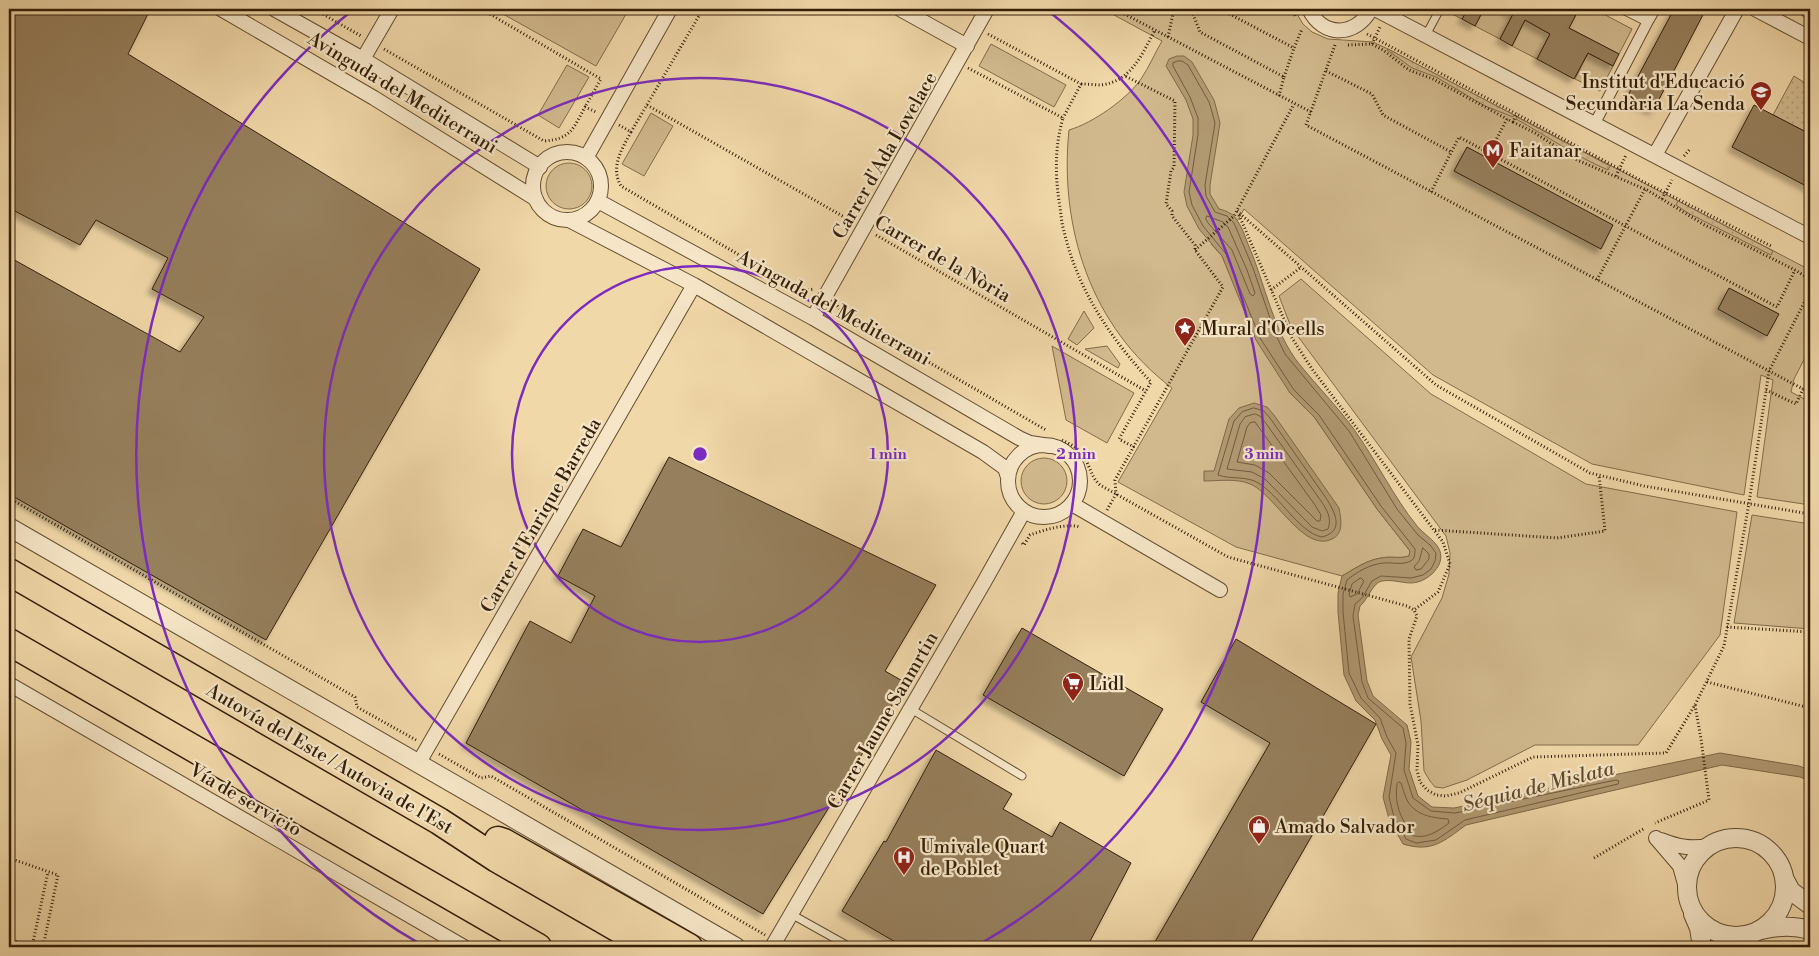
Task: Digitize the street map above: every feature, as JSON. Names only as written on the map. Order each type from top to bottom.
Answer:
[{"type":"highway","name":"Autovía del Este / Autovia de l'Est","points":[[9,572],[439,821],[497,859],[650,947]]},
{"type":"highway","points":[[9,642],[538,947]]},
{"type":"highway","points":[[439,821],[504,842],[689,947]]},
{"type":"street","name":"Avinguda del Mediterrani","points":[[221,9],[374,98],[536,199]]},
{"type":"street","name":"Avinguda del Mediterrani","points":[[274,9],[363,59],[540,167]]},
{"type":"street","points":[[363,59],[392,9]]},
{"type":"street","points":[[586,158],[670,9]]},
{"type":"street","points":[[900,9],[967,46]]},
{"type":"street","name":"Carrer d'Ada Lovelace","points":[[813,318],[987,9]]},
{"type":"street","points":[[1309,9],[1316,20],[1324,27],[1336,30],[1347,30],[1358,25],[1366,18],[1371,9]]},
{"type":"street","points":[[1376,9],[1810,237]]},
{"type":"street","points":[[1624,9],[1648,21]]},
{"type":"street","points":[[1595,123],[1655,9]]},
{"type":"street","points":[[1655,155],[1737,9]]},
{"type":"street","points":[[1755,9],[1810,38]]},
{"type":"street","points":[[1806,9],[1810,11]]},
{"type":"street","points":[[569,220],[586,215],[598,201],[600,177],[597,169],[586,158],[566,152],[556,154],[547,159],[540,167],[534,179],[536,199],[549,214],[569,220],[694,285],[983,452],[1005,468],[1008,477]]},
{"type":"street","name":"Avinguda del Mediterrani","points":[[598,201],[813,318],[1019,438],[1030,442],[1055,440]]},
{"type":"street","name":"Carrer d'Enrique Barreda","points":[[418,764],[694,285]]},
{"type":"street","points":[[1055,440],[1060,449],[1069,455],[1079,474],[1080,484],[1077,495],[1072,504],[1054,516],[1033,515],[1024,511],[1011,496],[1008,487],[1008,477],[1011,466],[1018,456],[1027,449],[1055,440]]},
{"type":"street","points":[[1072,504],[1220,590]]},
{"type":"street","name":"Carrer Jaume Sanmrtin","points":[[774,944],[1024,511]]},
{"type":"street","points":[[9,527],[736,947]]},
{"type":"street","name":"Vía de servicio","points":[[9,684],[464,947]]},
{"type":"street","points":[[1702,947],[1699,928],[1680,866],[1656,838],[1675,846],[1693,848],[1709,846]]},
{"type":"street","points":[[1810,906],[1791,891],[1778,863],[1768,850],[1755,842],[1740,838],[1724,839],[1709,846],[1696,857],[1689,872],[1688,896],[1698,919],[1711,930],[1726,936],[1743,936],[1776,926],[1810,930]]},
{"type":"street","points":[[1736,947],[1771,921],[1780,908],[1785,893],[1784,877]]},
{"type":"lane","points":[[1426,35],[1440,9]]},
{"type":"lane","points":[[911,709],[1022,776]]},
{"type":"lane","points":[[791,914],[850,947]]},
{"type":"path","points":[[314,9],[544,141],[566,136],[571,132],[601,78],[481,9]]},
{"type":"path","points":[[702,9],[618,156],[616,166],[618,181],[621,186],[801,291],[814,289],[826,295],[832,299],[842,312],[1055,440],[1077,448],[1084,457],[1095,480],[1116,494],[1228,557],[1407,606],[1414,610],[1417,616],[1409,640],[1410,704],[1418,745],[1417,770],[1420,782],[1427,790],[1436,795],[1459,794],[1533,757],[1666,753],[1695,705],[1724,646],[1769,370],[1804,303],[1810,288],[1810,278],[1703,224],[1645,189],[1577,160],[1535,133],[1477,104],[1434,79],[1409,70],[1372,44],[1335,45],[1326,42]]},
{"type":"path","points":[[1115,9],[1122,10],[1155,30],[1311,112]]},
{"type":"path","points":[[1168,37],[1174,9]]},
{"type":"path","points":[[1184,9],[1193,14],[1200,32],[1284,77]]},
{"type":"path","points":[[1193,14],[1207,9]]},
{"type":"path","points":[[1220,9],[1294,48]]},
{"type":"path","points":[[1291,9],[1302,29],[1310,34]]},
{"type":"path","points":[[976,28],[1081,84],[1102,84],[1126,76],[1134,68],[1155,30]]},
{"type":"path","points":[[1279,96],[1302,29]]},
{"type":"path","points":[[1364,33],[1620,169],[1773,247]]},
{"type":"path","points":[[1335,45],[1306,125],[1769,370],[1803,390]]},
{"type":"path","points":[[958,62],[1063,118]]},
{"type":"path","points":[[1326,71],[1372,94],[1383,116],[1451,152]]},
{"type":"path","points":[[1010,537],[1024,545],[1030,535],[1070,526],[1078,526],[1094,533],[1116,494],[1115,480],[1223,287],[1195,250],[1195,245],[1172,216],[1172,211],[1166,204],[1171,171],[1174,167],[1175,101],[1126,76]]},
{"type":"path","points":[[1081,84],[1063,118],[1057,138],[1056,176],[1064,231],[1077,273],[1090,299],[1112,336],[1151,382],[1119,439],[1134,447]]},
{"type":"path","points":[[1195,250],[1238,211],[1294,104]]},
{"type":"path","name":"Carrer de la Nòria","points":[[647,105],[1146,390]]},
{"type":"path","points":[[585,108],[608,118],[631,132]]},
{"type":"path","points":[[1512,122],[1517,113]]},
{"type":"path","points":[[1489,153],[1507,119]]},
{"type":"path","points":[[1431,192],[1459,137],[1777,307],[1795,270]]},
{"type":"path","points":[[1616,176],[1632,143]]},
{"type":"path","points":[[1597,280],[1645,189]]},
{"type":"path","points":[[1238,211],[1300,268],[1436,385],[1590,473],[1644,486],[1810,514]]},
{"type":"path","points":[[1238,211],[1292,338],[1312,369],[1443,542],[1450,564],[1438,592],[1414,610]]},
{"type":"path","points":[[1272,290],[1300,268]]},
{"type":"path","points":[[1766,390],[1796,404],[1803,390],[1809,385]]},
{"type":"path","points":[[1434,530],[1557,538],[1605,531],[1600,475]]},
{"type":"path","points":[[9,498],[355,698],[357,707],[406,734]]},
{"type":"path","points":[[1727,628],[1810,632]]},
{"type":"path","points":[[1707,682],[1810,708]]},
{"type":"path","points":[[1695,705],[1702,739],[1708,800]]},
{"type":"path","points":[[449,760],[481,778],[490,776],[774,944]]},
{"type":"path","points":[[9,858],[58,875],[43,947]]},
{"type":"path","points":[[9,939],[32,947],[48,872]]},
{"type":"shaded area","points":[[494,9],[629,9],[596,66]]},
{"type":"shaded area","points":[[1103,9],[1294,9],[1303,24],[1312,32],[1328,39],[1373,42],[1388,49],[1810,270],[1810,348],[1794,379],[1791,392],[1810,402],[1810,505],[1757,497],[1773,380],[1761,375],[1744,495],[1592,464],[1433,375],[1244,209],[1238,220],[1211,244],[1222,256],[1234,284],[1290,393],[1315,418],[1377,509],[1410,551],[1409,556],[1376,559],[1342,576],[1236,547],[1118,482],[1172,388],[1144,363],[1120,336],[1101,305],[1086,273],[1076,239],[1069,203],[1067,167],[1069,130],[1099,116],[1135,87],[1147,70],[1162,41]]},
{"type":"shaded area","points":[[1326,9],[1352,9],[1339,14]]},
{"type":"shaded area","points":[[1452,9],[1468,9],[1462,19],[1450,13]]},
{"type":"shaded area","points":[[1484,9],[1503,9],[1513,14],[1500,39],[1475,26]]},
{"type":"shaded area","points":[[1579,9],[1594,9],[1632,29],[1619,54],[1569,28]]},
{"type":"shaded area","points":[[1525,20],[1550,34],[1537,59],[1512,46]]},
{"type":"shaded area","points":[[991,44],[1066,85],[1054,107],[979,66]]},
{"type":"shaded area","points":[[1388,49],[1514,115],[1513,117],[1485,106],[1436,77],[1412,68]]},
{"type":"shaded area","points":[[1588,53],[1613,66],[1600,91],[1575,79]]},
{"type":"shaded area","points":[[567,65],[589,77],[559,128],[538,115]]},
{"type":"shaded area","points":[[1794,76],[1810,86],[1810,134],[1773,115]]},
{"type":"shaded area","points":[[651,113],[673,126],[644,176],[622,164]]},
{"type":"shaded area","points":[[1517,117],[1610,166],[1608,170],[1561,146],[1516,119]]},
{"type":"shaded area","points":[[569,163],[582,167],[588,173],[592,186],[588,199],[582,205],[569,209],[556,205],[550,199],[546,186],[550,173],[556,167]]},
{"type":"shaded area","points":[[1678,201],[1773,251],[1771,255],[1688,213],[1676,205]]},
{"type":"shaded area","points":[[1301,279],[1431,394],[1586,484],[1737,512],[1720,635],[1638,745],[1535,745],[1467,780],[1443,788],[1435,787],[1430,781],[1424,771],[1421,721],[1411,657],[1442,598],[1449,574],[1450,553],[1446,536],[1291,327],[1279,296]]},
{"type":"shaded area","points":[[1084,311],[1094,328],[1077,345],[1068,339]]},
{"type":"shaded area","points":[[1052,346],[1134,393],[1107,443],[1066,420]]},
{"type":"shaded area","points":[[1107,346],[1120,364],[1118,368],[1085,349]]},
{"type":"shaded area","points":[[1044,458],[1057,462],[1063,468],[1067,481],[1063,494],[1057,500],[1044,504],[1031,500],[1025,494],[1021,481],[1025,468],[1031,462]]},
{"type":"shaded area","points":[[1752,515],[1810,524],[1810,629],[1734,623]]},
{"type":"water","points":[[1184,56],[1192,62],[1214,100],[1220,123],[1210,194],[1219,209],[1231,214],[1240,226],[1283,338],[1300,365],[1353,428],[1408,514],[1440,551],[1439,564],[1432,574],[1425,579],[1412,583],[1379,582],[1360,606],[1358,615],[1367,681],[1373,696],[1407,725],[1411,742],[1409,769],[1418,796],[1432,807],[1454,808],[1720,753],[1799,766],[1810,770],[1810,781],[1800,777],[1722,765],[1466,825],[1444,840],[1430,846],[1422,847],[1403,844],[1389,819],[1383,797],[1391,755],[1382,739],[1375,720],[1356,701],[1344,675],[1338,593],[1342,576],[1376,559],[1409,556],[1410,551],[1377,509],[1315,418],[1290,393],[1256,340],[1222,256],[1199,229],[1187,206],[1184,192],[1193,135],[1193,119],[1186,100],[1166,66],[1169,59]]},
{"type":"water","points":[[1254,403],[1267,407],[1274,415],[1339,508],[1341,521],[1340,530],[1336,537],[1321,541],[1310,538],[1260,490],[1250,484],[1233,480],[1204,481],[1204,471],[1214,471],[1229,419],[1239,408]]},
{"type":"building","points":[[16,9],[138,9],[148,14],[128,54],[480,269],[266,640],[9,494],[9,257],[180,352],[204,317],[152,289],[168,258],[96,220],[80,245],[9,208],[9,22]]},
{"type":"building","points":[[1468,9],[1484,9],[1475,26],[1462,19]]},
{"type":"building","points":[[1503,9],[1579,9],[1569,28],[1619,54],[1613,66],[1588,53],[1574,79],[1537,59],[1550,34],[1525,20],[1512,46],[1500,39],[1513,14]]},
{"type":"building","points":[[1674,9],[1706,9],[1653,111],[1627,97]]},
{"type":"building","points":[[1754,105],[1810,134],[1810,188],[1732,147]]},
{"type":"building","points":[[1467,147],[1613,225],[1601,249],[1454,171]]},
{"type":"building","points":[[1729,288],[1779,314],[1767,336],[1718,309]]},
{"type":"building","points":[[669,457],[936,585],[885,671],[906,683],[763,914],[466,743],[530,621],[571,643],[595,596],[558,576],[583,529],[621,547]]},
{"type":"building","name":"Lidl","points":[[1022,628],[1163,709],[1124,776],[983,695]]},
{"type":"building","name":"Amado Salvador","points":[[1236,639],[1376,724],[1248,947],[1152,947],[1270,743],[1201,702]]},
{"type":"building","points":[[936,750],[1012,794],[1003,809],[1052,837],[1060,822],[1131,863],[1087,947],[904,947],[842,911],[884,841],[886,842]]},
{"type":"place","name":"Institut d'Educació Secundària La Senda","points":[[1761,111]]},
{"type":"place","name":"Faitanar","points":[[1493,169]]},
{"type":"place","name":"Mural d'Ocells","points":[[1185,347]]},
{"type":"place","name":"Lidl","points":[[1073,702]]},
{"type":"place","name":"Amado Salvador","points":[[1259,845]]},
{"type":"place","name":"Umivale Quart de Poblet","points":[[904,876]]},
{"type":"water label","name":"Séquia de Mislata","points":[[1538,786]]}]
